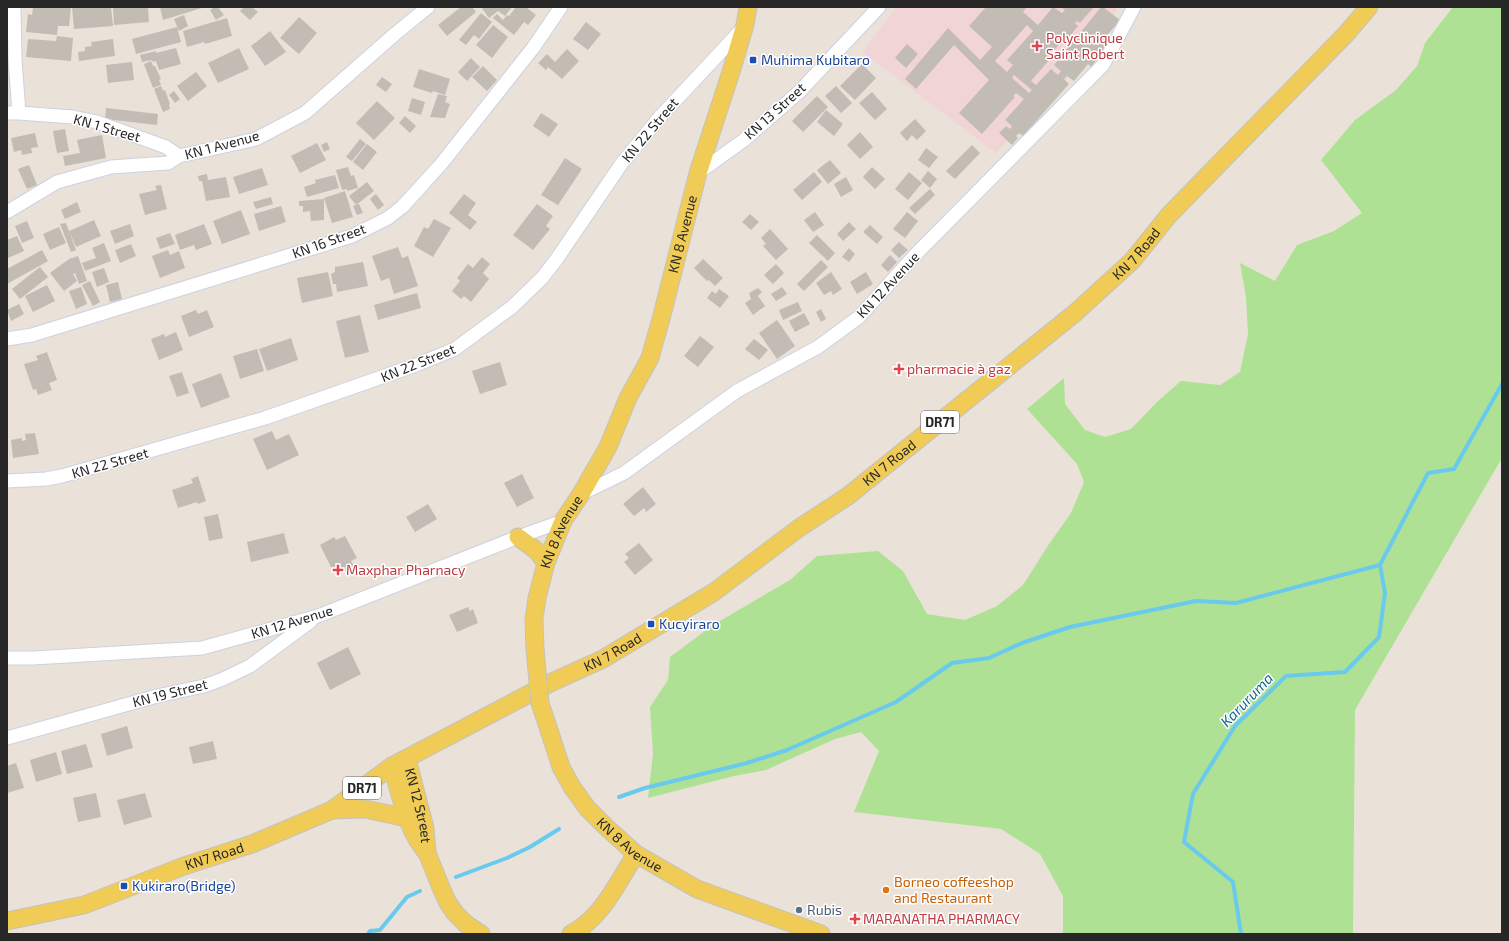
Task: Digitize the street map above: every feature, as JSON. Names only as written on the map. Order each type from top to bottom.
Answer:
[{"type":"main road","name":"KN 8 Avenue","points":[[748,7],[745,25],[698,173],[650,358],[628,398],[608,447],[581,494],[563,521],[546,563],[537,598],[534,618],[535,649],[540,704],[561,766],[572,787],[587,808],[605,826],[636,854],[697,889],[821,934]]},
{"type":"main road","name":"KN 7 Road","points":[[400,762],[550,683],[603,659],[714,592],[798,528],[848,496],[1075,313],[1132,261],[1169,215],[1319,61],[1369,7]]},
{"type":"main road","points":[[518,537],[538,551],[546,563]]},
{"type":"main road","points":[[416,789],[422,767],[437,742]]},
{"type":"main road","name":"KN 12 Street","points":[[400,762],[416,789],[425,828],[427,853]]},
{"type":"main road","name":"KN 12 Street","points":[[400,762],[407,818],[415,837],[427,853],[448,903],[466,924],[481,934]]},
{"type":"main road","name":"KN7 Road","points":[[7,921],[84,905],[184,866],[252,844],[332,810],[400,762]]},
{"type":"main road","points":[[332,810],[365,809],[407,818]]},
{"type":"main road","points":[[571,934],[582,928],[596,916],[636,854]]},
{"type":"street","points":[[13,113],[15,60],[14,7]]},
{"type":"street","name":"KN 1 Avenue","points":[[7,212],[57,182],[111,167],[168,163],[179,156],[256,139],[305,113],[428,7]]},
{"type":"street","name":"KN 16 Street","points":[[7,339],[32,335],[352,236],[388,218],[402,207],[442,163],[533,48],[561,7]]},
{"type":"street","name":"KN 13 Street","points":[[698,173],[744,140],[799,92],[880,7]]},
{"type":"street","name":"KN 12 Avenue","points":[[581,494],[624,474],[737,391],[818,347],[859,317],[918,253],[1103,65],[1134,7]]},
{"type":"street","name":"KN 22 Street","points":[[7,482],[46,479],[62,476],[265,418],[416,365],[455,349],[512,307],[542,278],[626,158],[659,118],[745,25]]},
{"type":"street","name":"KN 1 Street","points":[[13,113],[74,117],[97,122],[166,147],[179,156]]},
{"type":"street","name":"KN 12 Avenue","points":[[7,658],[33,658],[202,648],[318,616],[518,537],[563,521]]},
{"type":"street","name":"KN 19 Street","points":[[7,738],[149,698],[204,686],[224,679],[250,666],[318,616]]},
{"type":"shaded area","points":[[897,7],[1118,7],[1095,49],[996,153],[862,52]]},
{"type":"green space","points":[[1453,7],[1502,7],[1502,458],[1355,710],[1353,934],[1063,934],[1063,896],[1040,854],[1001,829],[854,812],[879,751],[861,732],[835,739],[766,770],[734,776],[648,798],[653,754],[650,707],[668,680],[670,657],[713,625],[790,580],[817,556],[878,551],[903,571],[927,614],[965,620],[997,606],[1023,585],[1071,513],[1084,482],[1077,464],[1027,409],[1064,378],[1065,404],[1085,430],[1105,437],[1131,429],[1158,401],[1181,381],[1220,385],[1240,372],[1248,334],[1246,297],[1240,263],[1275,281],[1297,245],[1334,231],[1362,213],[1321,160],[1355,120],[1396,90],[1417,66],[1425,43]]},
{"type":"building","points":[[33,7],[71,7],[69,26],[58,26],[57,35],[26,32],[28,14],[32,15]]},
{"type":"building","points":[[72,7],[111,7],[113,26],[74,29]]},
{"type":"building","points":[[113,7],[148,7],[149,22],[114,25]]},
{"type":"building","points":[[160,7],[205,7],[163,20]]},
{"type":"building","points":[[218,7],[224,15],[216,20],[210,10]]},
{"type":"building","points":[[244,7],[252,7],[258,12],[250,20],[240,11]]},
{"type":"building","points":[[461,7],[472,7],[476,12],[447,36],[438,25]]},
{"type":"building","points":[[481,7],[512,7],[505,16],[498,11],[489,18]]},
{"type":"building","points":[[516,7],[526,7],[536,15],[528,25],[524,22],[514,35],[493,18],[497,14],[503,20],[507,15],[509,16]]},
{"type":"building","points":[[986,7],[1027,7],[1023,12],[1038,25],[1053,7],[1062,13],[1065,10],[1061,7],[1094,7],[1080,23],[1077,21],[1075,23],[1078,26],[1064,43],[1062,41],[1049,56],[1051,58],[1031,81],[1036,85],[1051,69],[1058,75],[1061,71],[1054,65],[1101,7],[1120,20],[1105,38],[1110,42],[1091,67],[1088,64],[1074,81],[1067,76],[1064,79],[1069,84],[1023,136],[1019,133],[1016,136],[1018,138],[1012,145],[999,133],[1006,126],[1010,129],[1012,126],[1005,120],[1024,99],[1016,93],[1013,96],[1015,97],[982,134],[959,113],[989,80],[954,45],[916,89],[905,79],[948,28],[980,60],[992,47],[969,26]],"holes":[[[1027,25],[1033,31],[1007,60],[1013,65],[1007,72],[995,61]],[[1014,75],[1032,90],[1029,93],[1012,78]]]},
{"type":"building","points":[[481,13],[492,22],[479,39],[474,35],[466,45],[459,40]]},
{"type":"building","points":[[184,15],[188,26],[179,31],[174,19]]},
{"type":"building","points":[[299,17],[317,33],[299,54],[280,38]]},
{"type":"building","points":[[227,18],[232,36],[205,44],[204,42],[187,47],[183,31]]},
{"type":"building","points":[[586,22],[601,34],[588,50],[573,39]]},
{"type":"building","points":[[493,25],[508,37],[492,58],[476,45]]},
{"type":"building","points":[[177,27],[181,42],[136,54],[132,39]]},
{"type":"building","points":[[270,31],[286,52],[265,66],[251,46]]},
{"type":"building","points":[[57,36],[73,38],[71,61],[26,57],[28,39],[56,41]]},
{"type":"building","points":[[113,39],[115,56],[79,61],[78,52],[85,51],[85,47],[92,46],[91,42]]},
{"type":"building","points":[[907,44],[918,54],[906,68],[895,58]]},
{"type":"building","points":[[176,48],[181,64],[159,70],[156,61],[153,62],[152,60],[142,62],[140,55]]},
{"type":"building","points":[[239,48],[249,69],[218,83],[208,63]]},
{"type":"building","points":[[567,49],[579,61],[562,79],[548,67],[546,70],[538,63],[547,54],[555,62]]},
{"type":"building","points":[[471,58],[480,67],[467,81],[458,72]]},
{"type":"building","points":[[151,61],[161,79],[159,80],[161,85],[153,88],[144,64]]},
{"type":"building","points":[[132,62],[134,80],[108,83],[106,65]]},
{"type":"building","points":[[862,64],[876,78],[855,100],[840,86]]},
{"type":"building","points":[[483,66],[497,80],[487,91],[472,77]]},
{"type":"building","points":[[419,69],[450,79],[445,95],[433,91],[432,93],[413,87]]},
{"type":"building","points":[[196,72],[207,86],[188,101],[177,86]]},
{"type":"building","points":[[382,77],[392,84],[386,92],[376,85]]},
{"type":"building","points":[[161,86],[163,91],[165,90],[170,104],[170,109],[163,112],[154,89]]},
{"type":"building","points":[[836,86],[852,103],[841,113],[825,96]]},
{"type":"building","points":[[174,91],[180,99],[175,103],[169,95]]},
{"type":"building","points":[[872,92],[887,109],[875,120],[859,103]]},
{"type":"building","points":[[438,94],[447,96],[445,102],[450,104],[445,118],[430,117]]},
{"type":"building","points":[[817,96],[828,107],[803,132],[792,121]]},
{"type":"building","points":[[412,98],[425,102],[421,115],[408,111]]},
{"type":"building","points":[[377,101],[395,118],[374,140],[356,123]]},
{"type":"building","points":[[106,108],[158,114],[157,125],[105,119]]},
{"type":"building","points":[[826,110],[843,124],[834,136],[817,122]]},
{"type":"building","points":[[541,113],[558,124],[549,137],[533,126]]},
{"type":"building","points":[[405,116],[416,126],[410,133],[399,123]]},
{"type":"building","points":[[915,119],[926,131],[917,140],[912,135],[907,141],[900,133]]},
{"type":"building","points":[[65,129],[69,151],[57,153],[53,131]]},
{"type":"building","points":[[860,132],[873,147],[860,159],[847,145]]},
{"type":"building","points":[[35,133],[38,147],[31,148],[32,153],[22,155],[21,150],[14,152],[11,138]]},
{"type":"building","points":[[102,135],[106,158],[65,166],[63,156],[80,153],[77,140]]},
{"type":"building","points":[[360,139],[366,144],[352,161],[346,157]]},
{"type":"building","points":[[327,142],[330,149],[324,152],[321,145]]},
{"type":"building","points":[[317,143],[326,160],[300,173],[291,156]]},
{"type":"building","points":[[367,144],[377,152],[363,170],[353,162]]},
{"type":"building","points":[[972,145],[980,153],[955,179],[946,171]]},
{"type":"building","points":[[926,148],[938,157],[929,168],[918,160]]},
{"type":"building","points":[[565,158],[582,169],[558,205],[541,195]]},
{"type":"building","points":[[830,160],[841,173],[828,184],[817,170]]},
{"type":"building","points":[[29,165],[37,185],[27,189],[18,169]]},
{"type":"building","points":[[348,167],[351,176],[354,175],[358,188],[347,191],[347,189],[342,190],[336,170]]},
{"type":"building","points":[[872,167],[885,179],[875,189],[863,177]]},
{"type":"building","points":[[262,168],[268,185],[239,194],[233,177]]},
{"type":"building","points":[[928,171],[937,179],[930,188],[921,180]]},
{"type":"building","points":[[814,172],[822,182],[802,200],[793,190]]},
{"type":"building","points":[[909,172],[922,183],[908,200],[895,189]]},
{"type":"building","points":[[207,174],[208,180],[226,177],[230,197],[206,201],[202,181],[199,181],[198,176]]},
{"type":"building","points":[[335,175],[339,188],[307,197],[304,187],[316,183],[315,180]]},
{"type":"building","points":[[846,177],[853,190],[841,197],[834,184]]},
{"type":"building","points":[[367,182],[374,191],[356,205],[349,196]]},
{"type":"building","points":[[161,185],[167,209],[145,215],[139,194],[157,190],[155,186]]},
{"type":"building","points":[[930,189],[935,195],[915,214],[909,208]]},
{"type":"building","points":[[345,191],[353,217],[332,223],[324,198]]},
{"type":"building","points":[[376,194],[384,205],[378,210],[370,199]]},
{"type":"building","points":[[464,194],[476,203],[468,215],[477,222],[470,230],[449,213]]},
{"type":"building","points":[[271,197],[273,204],[256,209],[253,202]]},
{"type":"building","points":[[324,199],[324,220],[311,221],[310,211],[303,212],[303,206],[299,206],[299,201]]},
{"type":"building","points":[[77,202],[81,212],[65,219],[61,210]]},
{"type":"building","points":[[359,204],[363,213],[357,215],[353,206]]},
{"type":"building","points":[[537,204],[553,216],[546,226],[550,229],[533,250],[513,235]]},
{"type":"building","points":[[281,206],[286,222],[259,231],[254,214]]},
{"type":"building","points":[[241,210],[250,234],[222,244],[213,221]]},
{"type":"building","points":[[815,212],[824,225],[813,232],[804,220]]},
{"type":"building","points":[[907,212],[918,221],[905,238],[893,229]]},
{"type":"building","points":[[750,214],[759,222],[751,230],[742,222]]},
{"type":"building","points":[[434,219],[451,228],[433,257],[414,246],[424,227],[428,229]]},
{"type":"building","points":[[94,220],[101,236],[76,247],[69,231]]},
{"type":"building","points":[[27,221],[34,238],[22,243],[15,226]]},
{"type":"building","points":[[849,222],[856,229],[843,241],[837,234]]},
{"type":"building","points":[[66,223],[76,250],[71,252],[60,224]]},
{"type":"building","points":[[130,224],[134,236],[115,244],[110,231]]},
{"type":"building","points":[[204,224],[212,244],[196,250],[194,245],[180,250],[175,235]]},
{"type":"building","points":[[870,225],[883,237],[877,244],[863,232]]},
{"type":"building","points":[[59,227],[66,243],[50,250],[43,234]]},
{"type":"building","points":[[770,229],[788,249],[776,260],[763,246],[766,244],[761,238]]},
{"type":"building","points":[[170,233],[175,244],[160,249],[156,238]]},
{"type":"building","points":[[817,235],[835,253],[828,261],[809,243]]},
{"type":"building","points":[[17,236],[24,251],[8,258],[7,240]]},
{"type":"building","points":[[899,242],[908,250],[899,258],[891,250]]},
{"type":"building","points":[[104,243],[111,261],[85,271],[82,263],[96,258],[92,248]]},
{"type":"building","points":[[131,244],[136,256],[120,263],[115,250]]},
{"type":"building","points":[[398,247],[402,258],[408,256],[418,286],[394,294],[389,278],[381,281],[372,256]]},
{"type":"building","points":[[849,248],[855,254],[849,262],[842,257]]},
{"type":"building","points":[[42,250],[48,261],[7,284],[7,269]]},
{"type":"building","points":[[168,250],[170,255],[179,251],[185,268],[160,278],[152,256]]},
{"type":"building","points":[[890,255],[897,262],[888,272],[881,265]]},
{"type":"building","points":[[78,256],[87,281],[79,284],[75,273],[73,274],[77,281],[64,291],[50,273],[69,259]]},
{"type":"building","points":[[482,257],[490,264],[483,273],[489,279],[471,302],[464,296],[461,299],[452,291],[460,281],[457,278],[468,264],[473,268]]},
{"type":"building","points":[[703,259],[723,278],[715,286],[709,280],[707,281],[694,268]]},
{"type":"building","points":[[821,260],[828,267],[804,291],[797,284]]},
{"type":"building","points":[[363,262],[368,286],[337,292],[336,284],[333,284],[331,274],[335,272],[335,267]]},
{"type":"building","points":[[776,264],[784,273],[773,284],[764,275]]},
{"type":"building","points":[[40,267],[48,277],[20,299],[12,289]]},
{"type":"building","points":[[104,268],[109,282],[97,287],[92,272]]},
{"type":"building","points":[[328,272],[333,296],[302,303],[297,278]]},
{"type":"building","points":[[831,272],[842,289],[833,295],[831,291],[824,295],[816,283]]},
{"type":"building","points":[[866,272],[873,284],[857,294],[850,282]]},
{"type":"building","points":[[90,281],[100,302],[93,306],[82,285]]},
{"type":"building","points":[[118,282],[122,299],[110,302],[106,285]]},
{"type":"building","points":[[47,285],[55,301],[33,312],[25,296]]},
{"type":"building","points":[[81,287],[87,304],[76,309],[69,291]]},
{"type":"building","points":[[782,287],[787,294],[776,301],[771,294]]},
{"type":"building","points":[[758,288],[762,292],[758,296],[765,306],[753,315],[745,303],[751,299],[749,293]]},
{"type":"building","points":[[719,289],[729,296],[720,308],[707,298],[712,291],[716,294]]},
{"type":"building","points":[[417,293],[421,308],[378,320],[374,305]]},
{"type":"building","points":[[798,302],[802,311],[783,320],[779,310]]},
{"type":"building","points":[[19,304],[24,314],[11,321],[7,310]]},
{"type":"building","points":[[821,309],[826,319],[821,322],[816,312]]},
{"type":"building","points":[[196,310],[198,314],[207,310],[214,327],[189,337],[181,316]]},
{"type":"building","points":[[804,313],[810,324],[795,332],[789,321]]},
{"type":"building","points":[[360,315],[369,352],[345,358],[336,321]]},
{"type":"building","points":[[777,320],[795,346],[777,359],[759,333]]},
{"type":"building","points":[[176,332],[183,350],[159,360],[151,339],[164,334],[165,337]]},
{"type":"building","points":[[700,336],[714,347],[698,367],[684,356]]},
{"type":"building","points":[[291,338],[298,360],[267,371],[259,349]]},
{"type":"building","points":[[754,339],[768,350],[759,360],[745,349]]},
{"type":"building","points":[[257,349],[264,371],[240,379],[233,356]]},
{"type":"building","points":[[47,352],[57,380],[49,383],[52,390],[38,395],[36,389],[33,390],[24,364],[38,360],[36,356]]},
{"type":"building","points":[[500,362],[507,385],[480,394],[472,371]]},
{"type":"building","points":[[182,372],[189,393],[177,397],[169,376]]},
{"type":"building","points":[[221,373],[230,397],[201,408],[192,384]]},
{"type":"building","points":[[272,431],[276,440],[289,434],[299,455],[267,470],[253,439]]},
{"type":"building","points":[[35,433],[39,454],[13,458],[11,440],[22,438],[22,441],[26,440],[25,434]]},
{"type":"building","points":[[522,474],[534,498],[517,507],[504,483]]},
{"type":"building","points":[[198,476],[206,501],[198,504],[197,502],[178,508],[172,490],[193,483],[191,479]]},
{"type":"building","points":[[643,487],[656,504],[646,512],[644,508],[634,516],[623,504]]},
{"type":"building","points":[[428,504],[437,519],[415,532],[406,517]]},
{"type":"building","points":[[218,514],[223,538],[209,541],[204,517]]},
{"type":"building","points":[[284,533],[289,553],[251,562],[247,542]]},
{"type":"building","points":[[345,536],[357,558],[351,561],[354,566],[342,572],[340,567],[333,571],[320,545],[334,537],[336,540]]},
{"type":"building","points":[[639,543],[653,560],[635,575],[624,562],[629,558],[625,554]]},
{"type":"building","points":[[468,607],[470,611],[473,609],[478,623],[457,632],[449,615]]},
{"type":"building","points":[[348,647],[361,674],[330,690],[317,663]]},
{"type":"building","points":[[127,726],[133,748],[107,756],[101,734]]},
{"type":"building","points":[[213,741],[217,759],[193,764],[189,747]]},
{"type":"building","points":[[86,744],[93,767],[67,774],[61,751]]},
{"type":"building","points":[[56,752],[62,774],[36,782],[30,760]]},
{"type":"building","points":[[16,763],[24,788],[7,793],[7,766]]},
{"type":"building","points":[[96,793],[101,817],[78,822],[73,798]]},
{"type":"building","points":[[145,793],[152,817],[124,825],[117,800]]},
{"type":"waterway","points":[[619,797],[645,788],[747,763],[787,750],[896,702],[952,663],[989,658],[1022,643],[1070,627],[1196,601],[1236,603],[1380,565],[1428,473],[1454,469],[1502,384]]},
{"type":"waterway","name":"Karuruma","points":[[1241,934],[1233,882],[1184,842],[1193,794],[1235,726],[1286,676],[1345,672],[1379,637],[1385,593],[1380,565]]},
{"type":"waterway","points":[[456,877],[507,858],[530,847],[559,829]]},
{"type":"waterway","points":[[368,934],[370,931],[380,930],[407,897],[420,891]]},
{"type":"place","name":"Polyclinique Saint Robert","points":[[1037,46]]},
{"type":"place","name":"Muhima Kubitaro","points":[[753,60]]},
{"type":"place","name":"pharmacie à gaz","points":[[899,369]]},
{"type":"place","name":"Maxphar Pharnacy","points":[[338,570]]},
{"type":"place","name":"Kucyiraro","points":[[651,624]]},
{"type":"place","name":"Kukiraro(Bridge)","points":[[124,886]]},
{"type":"place","name":"Borneo coffeeshop and Restaurant","points":[[886,890]]},
{"type":"place","name":"Rubis","points":[[799,910]]},
{"type":"place","name":"MARANATHA PHARMACY","points":[[855,919]]}]
